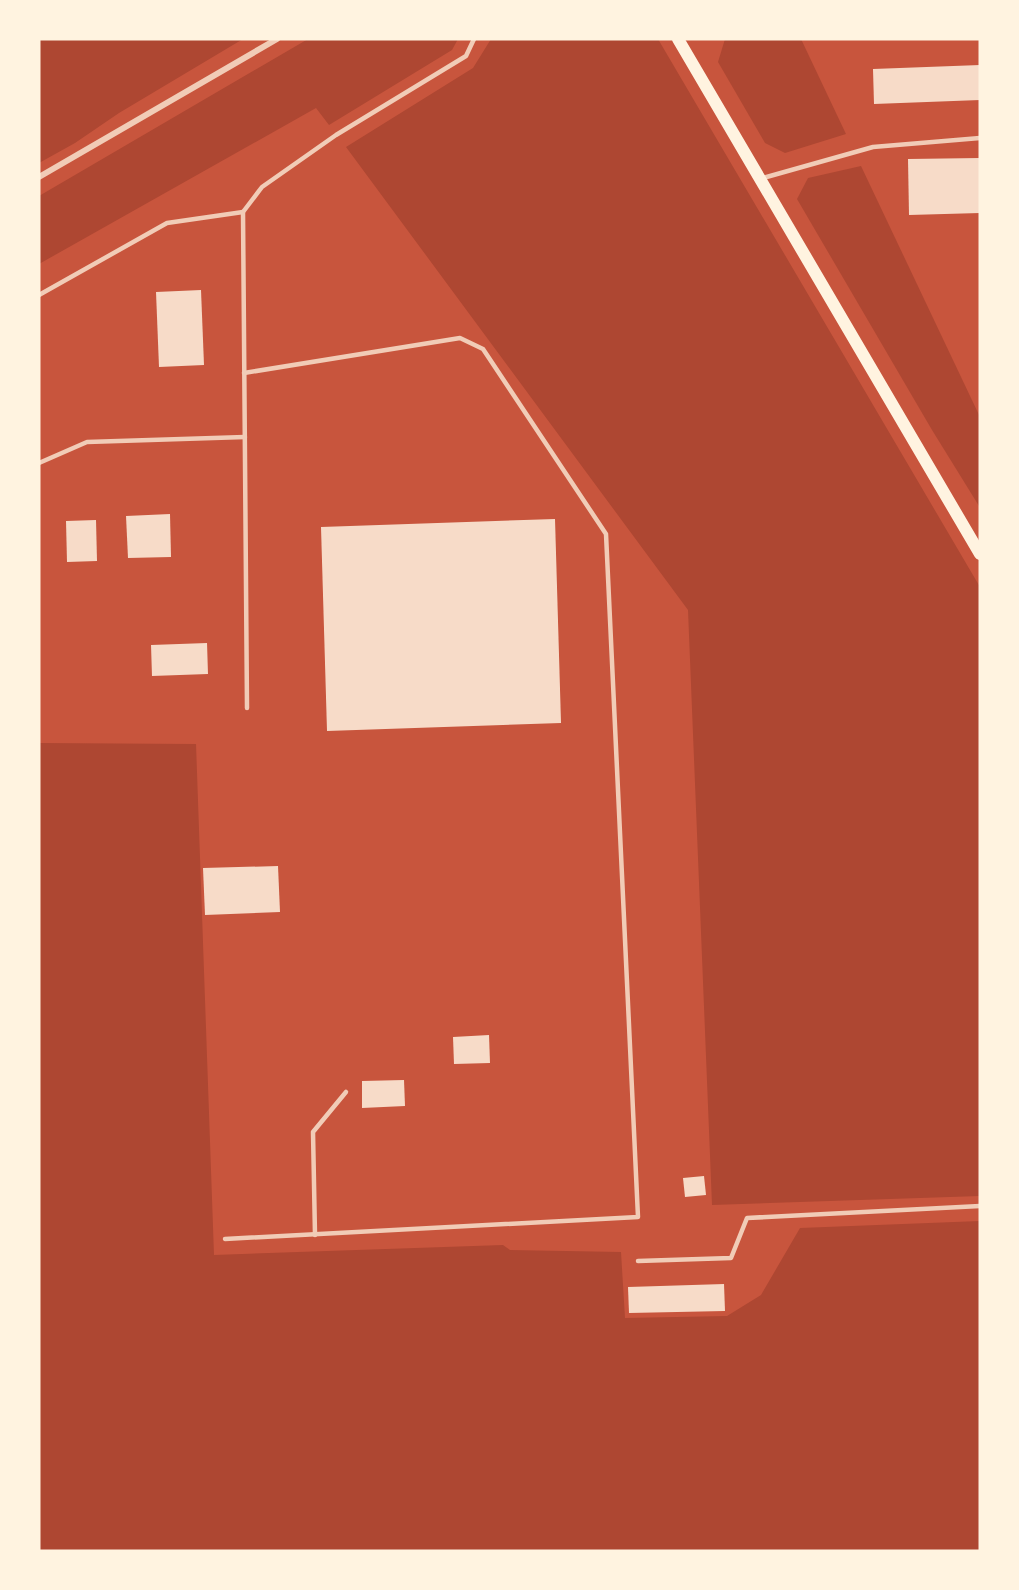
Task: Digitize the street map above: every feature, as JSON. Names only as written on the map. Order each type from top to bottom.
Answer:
[{"type":"main road","points":[[678,39],[980,554]]},
{"type":"street","points":[[39,177],[277,39]]},
{"type":"lane","points":[[247,708],[243,212],[262,187],[336,135],[466,56],[474,39]]},
{"type":"lane","points":[[760,179],[873,147],[980,138]]},
{"type":"lane","points":[[39,295],[167,223],[243,212]]},
{"type":"lane","points":[[225,1239],[638,1217],[606,534],[483,349],[460,338],[244,373]]},
{"type":"lane","points":[[39,463],[87,442],[245,437]]},
{"type":"lane","points":[[315,1234],[313,1132],[346,1092]]},
{"type":"lane","points":[[638,1261],[731,1258],[747,1218],[980,1206]]},
{"type":"shaded area","points":[[39,39],[243,39],[39,163]]},
{"type":"shaded area","points":[[308,39],[458,39],[452,50],[329,125],[316,108],[39,264],[39,196]]},
{"type":"shaded area","points":[[491,39],[658,39],[980,587],[980,1196],[712,1205],[688,610],[346,147],[473,68]]},
{"type":"shaded area","points":[[725,39],[801,39],[846,134],[785,153],[765,143],[718,62]]},
{"type":"shaded area","points":[[861,166],[980,417],[979,506],[797,199],[808,178]]},
{"type":"shaded area","points":[[39,743],[196,744],[214,1255],[503,1245],[510,1250],[621,1252],[625,1318],[727,1316],[761,1295],[800,1228],[980,1221],[980,1551],[39,1551]]},
{"type":"building","points":[[980,65],[980,100],[874,104],[873,69]]},
{"type":"building","points":[[980,158],[980,213],[909,215],[908,159]]},
{"type":"building","points":[[201,290],[204,365],[159,367],[156,292]]},
{"type":"building","points":[[170,514],[171,557],[128,558],[126,516]]},
{"type":"building","points":[[555,519],[561,723],[327,731],[321,527]]},
{"type":"building","points":[[96,520],[97,561],[67,562],[66,521]]},
{"type":"building","points":[[207,643],[208,674],[152,676],[151,645]]},
{"type":"building","points":[[278,866],[280,912],[205,915],[203,868]]},
{"type":"building","points":[[489,1035],[490,1063],[454,1064],[453,1037]]},
{"type":"building","points":[[404,1080],[405,1106],[362,1108],[362,1081]]},
{"type":"building","points":[[704,1176],[706,1195],[685,1197],[683,1178]]},
{"type":"building","points":[[724,1284],[725,1311],[629,1313],[628,1287]]}]
